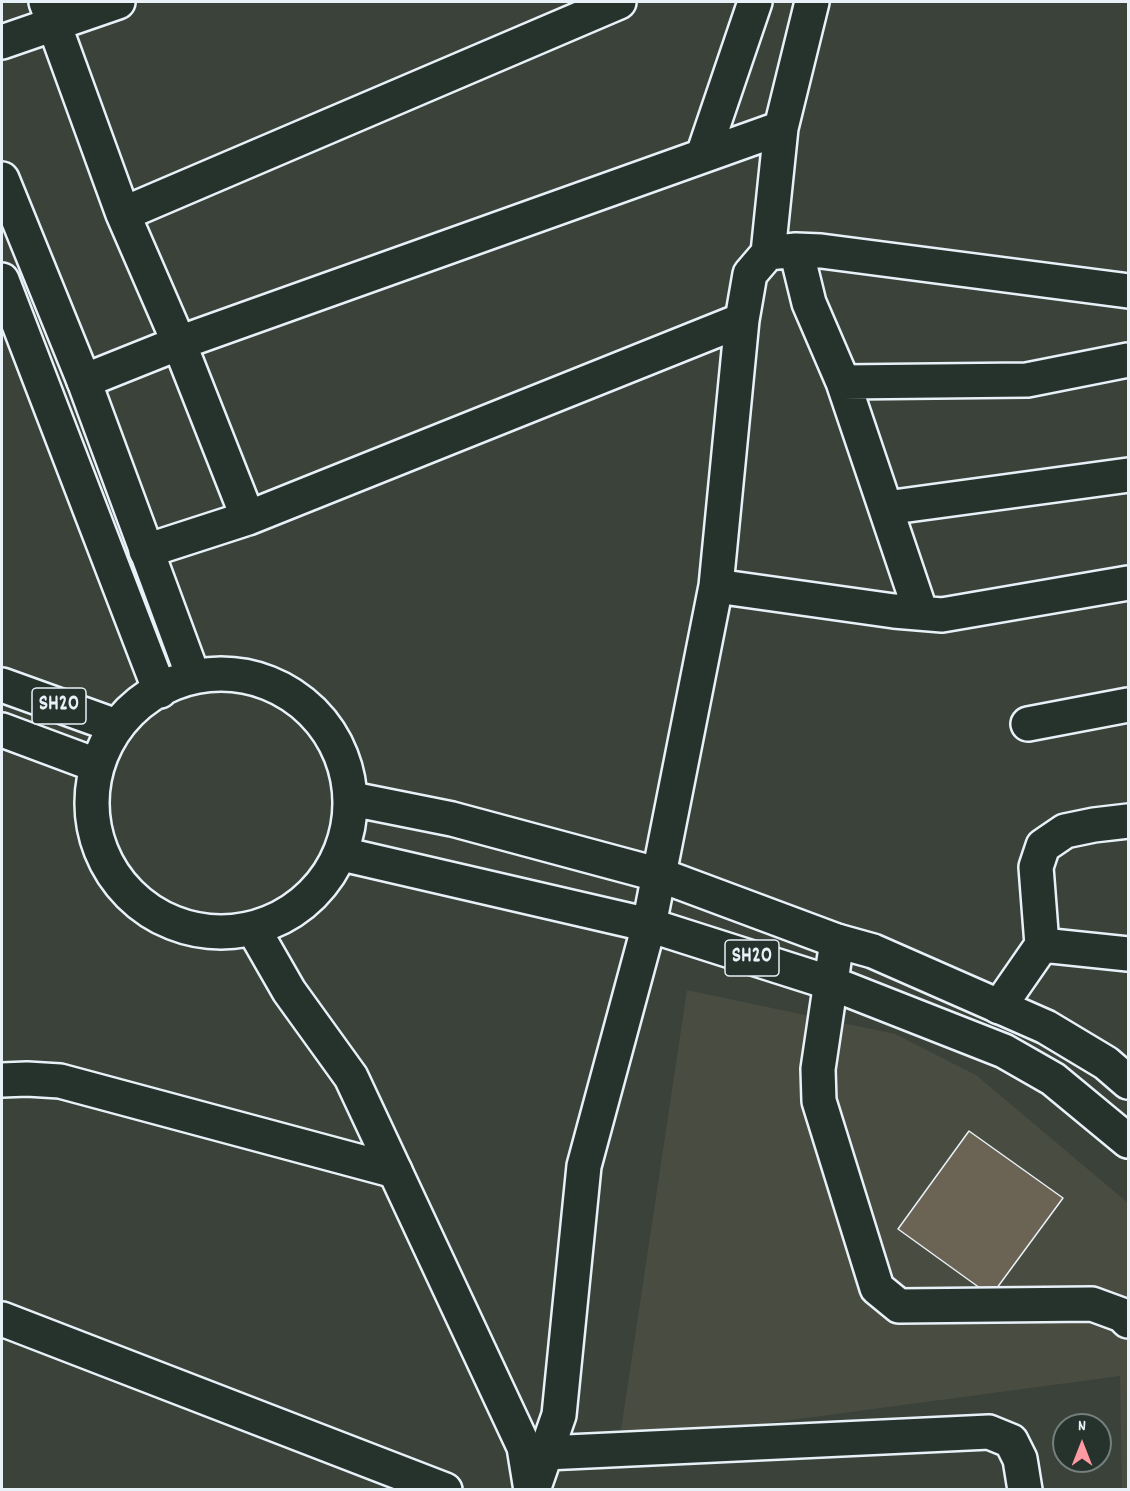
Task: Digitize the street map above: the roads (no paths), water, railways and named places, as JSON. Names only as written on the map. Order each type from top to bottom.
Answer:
[{"type":"street","points":[[2,42],[51,13],[118,2]]},
{"type":"street","points":[[123,214],[619,2]]},
{"type":"street","points":[[703,155],[755,2]]},
{"type":"street","points":[[812,2],[781,128],[782,251],[809,303],[843,382],[921,613]]},
{"type":"street","points":[[51,13],[123,214],[178,343],[248,518]]},
{"type":"street","points":[[84,381],[178,343],[781,128]]},
{"type":"street","points":[[2,179],[84,381],[194,676]]},
{"type":"street","points":[[532,1490],[559,1415],[584,1166],[649,925],[716,586],[742,320],[750,274],[782,251],[821,251],[1128,291]]},
{"type":"street","points":[[2,280],[160,691]]},
{"type":"street","points":[[147,551],[248,518],[742,320]]},
{"type":"street","points":[[843,382],[1027,380],[1128,360]]},
{"type":"street","points":[[886,508],[1128,475]]},
{"type":"street","points":[[716,586],[942,615],[1128,584]]},
{"type":"street","name":"SH20","points":[[220,674],[253,678],[284,690],[311,710],[332,736],[346,766],[352,799],[342,854],[321,888],[291,914],[254,930],[199,932],[147,912],[109,872],[91,820],[96,765],[116,726],[147,696],[160,691],[194,676],[220,674]]},
{"type":"street","name":"SH20","points":[[2,685],[116,726]]},
{"type":"street","points":[[1028,724],[1128,705]]},
{"type":"street","name":"SH20","points":[[2,730],[96,765]]},
{"type":"street","name":"SH20","points":[[352,799],[453,819],[660,875],[837,941],[873,951],[1046,1028],[1121,1069]]},
{"type":"street","points":[[999,1007],[1042,945],[1036,867],[1043,846],[1065,831],[1128,821]]},
{"type":"street","name":"SH20","points":[[342,854],[649,925],[831,983],[1004,1051],[1053,1080],[1128,1140]]},
{"type":"street","points":[[254,930],[289,991],[351,1077],[524,1447],[532,1490]]},
{"type":"street","points":[[837,941],[818,1069],[819,1101],[877,1288],[899,1306],[1092,1304],[1122,1315],[1128,1321]]},
{"type":"street","points":[[1042,945],[1128,954]]},
{"type":"street","points":[[2,1080],[60,1081],[395,1171]]},
{"type":"street","points":[[2,1319],[445,1490]]},
{"type":"street","points":[[546,1453],[989,1432],[1011,1441],[1020,1459],[1025,1490]]}]
